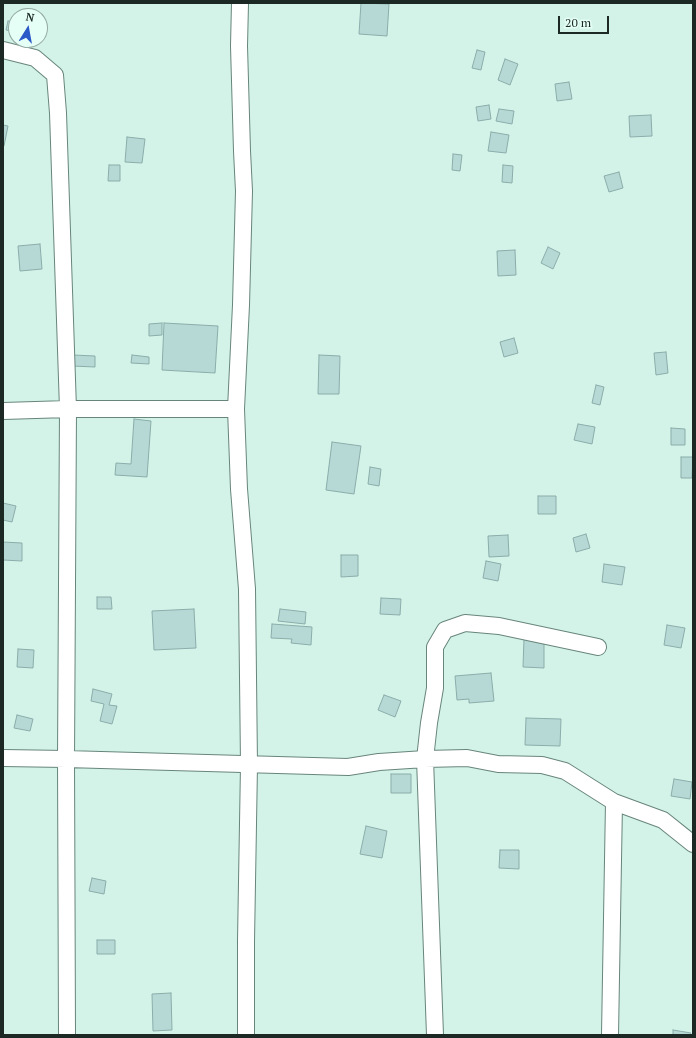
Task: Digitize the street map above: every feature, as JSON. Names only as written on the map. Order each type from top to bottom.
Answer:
[{"type":"street","points":[[240,3],[240,84],[244,191],[236,409],[239,489],[247,589],[249,765],[246,1035]]},
{"type":"street","points":[[3,50],[36,58],[55,75],[58,113],[68,410],[66,1035]]},
{"type":"street","points":[[3,411],[236,409]]},
{"type":"street","points":[[435,1035],[425,759],[435,688],[435,647],[444,630],[465,623],[499,626],[598,647]]},
{"type":"street","points":[[3,758],[348,767],[379,762],[467,758],[498,764],[542,765],[565,771],[614,802],[663,820],[693,844]]},
{"type":"street","points":[[610,1035],[614,802]]},
{"type":"building","points":[[361,3],[389,4],[387,36],[359,34]]},
{"type":"building","points":[[477,50],[485,52],[481,70],[472,68]]},
{"type":"building","points":[[505,59],[518,64],[510,85],[498,80]]},
{"type":"building","points":[[569,82],[572,99],[557,101],[555,84]]},
{"type":"building","points":[[489,105],[491,119],[478,121],[476,107]]},
{"type":"building","points":[[499,109],[514,111],[512,124],[496,121]]},
{"type":"building","points":[[651,115],[652,136],[630,137],[629,116]]},
{"type":"building","points":[[3,125],[8,126],[4,146],[3,146]]},
{"type":"building","points":[[491,132],[509,135],[506,153],[488,151]]},
{"type":"building","points":[[127,137],[145,139],[142,163],[125,162]]},
{"type":"building","points":[[453,154],[462,155],[460,171],[452,170]]},
{"type":"building","points":[[109,165],[120,165],[120,181],[108,181]]},
{"type":"building","points":[[503,165],[513,166],[512,183],[502,182]]},
{"type":"building","points":[[619,172],[623,188],[609,192],[604,176]]},
{"type":"building","points":[[40,244],[42,269],[20,271],[18,246]]},
{"type":"building","points":[[548,247],[560,253],[553,269],[541,263]]},
{"type":"building","points":[[515,250],[516,275],[498,276],[497,251]]},
{"type":"building","points":[[162,323],[162,335],[149,336],[149,324]]},
{"type":"building","points":[[164,323],[218,326],[215,373],[162,370]]},
{"type":"building","points":[[514,338],[518,353],[504,357],[500,342]]},
{"type":"building","points":[[666,352],[668,373],[656,375],[654,353]]},
{"type":"building","points":[[73,355],[95,356],[95,367],[72,366]]},
{"type":"building","points":[[132,355],[149,357],[149,364],[131,363]]},
{"type":"building","points":[[319,355],[340,356],[339,394],[318,394]]},
{"type":"building","points":[[596,385],[604,387],[600,405],[592,403]]},
{"type":"building","points":[[134,419],[151,421],[147,477],[115,475],[116,463],[131,464]]},
{"type":"building","points":[[578,424],[595,427],[592,444],[574,440]]},
{"type":"building","points":[[671,428],[685,429],[685,445],[671,445]]},
{"type":"building","points":[[332,442],[361,446],[354,494],[326,490]]},
{"type":"building","points":[[681,457],[693,457],[692,478],[681,478]]},
{"type":"building","points":[[370,467],[381,469],[379,486],[368,484]]},
{"type":"building","points":[[538,496],[556,496],[556,514],[538,514]]},
{"type":"building","points":[[3,503],[16,506],[12,522],[3,520]]},
{"type":"building","points":[[586,534],[590,548],[576,552],[573,538]]},
{"type":"building","points":[[508,535],[509,556],[489,557],[488,536]]},
{"type":"building","points":[[3,542],[22,543],[22,561],[3,560]]},
{"type":"building","points":[[341,555],[358,555],[358,576],[341,577]]},
{"type":"building","points":[[486,561],[501,564],[498,581],[483,578]]},
{"type":"building","points":[[604,564],[625,567],[622,585],[602,582]]},
{"type":"building","points":[[97,597],[111,597],[112,609],[97,609]]},
{"type":"building","points":[[381,598],[401,599],[400,615],[380,614]]},
{"type":"building","points":[[194,609],[196,648],[154,650],[152,611]]},
{"type":"building","points":[[280,609],[306,612],[305,624],[278,621]]},
{"type":"building","points":[[272,624],[312,627],[311,645],[291,643],[292,639],[271,638]]},
{"type":"building","points":[[667,625],[685,628],[681,648],[664,645]]},
{"type":"building","points":[[524,639],[544,639],[544,668],[523,667]]},
{"type":"building","points":[[18,649],[34,650],[33,668],[17,667]]},
{"type":"building","points":[[491,673],[494,701],[469,703],[469,699],[457,700],[455,676]]},
{"type":"building","points":[[93,689],[112,694],[109,705],[117,706],[112,724],[100,721],[104,704],[91,701]]},
{"type":"building","points":[[384,695],[401,701],[395,717],[378,710]]},
{"type":"building","points":[[17,715],[33,719],[30,731],[14,728]]},
{"type":"building","points":[[526,718],[561,719],[560,746],[525,745]]},
{"type":"building","points":[[391,774],[411,774],[411,793],[391,793]]},
{"type":"building","points":[[674,779],[692,782],[690,799],[671,796]]},
{"type":"building","points":[[366,826],[387,831],[382,858],[360,854]]},
{"type":"building","points":[[500,850],[519,850],[519,869],[499,868]]},
{"type":"building","points":[[92,878],[106,881],[104,894],[89,891]]},
{"type":"building","points":[[97,940],[115,940],[115,954],[97,954]]},
{"type":"building","points":[[171,993],[172,1030],[153,1031],[152,994]]},
{"type":"building","points":[[673,1030],[691,1033],[690,1035],[673,1035]]}]
